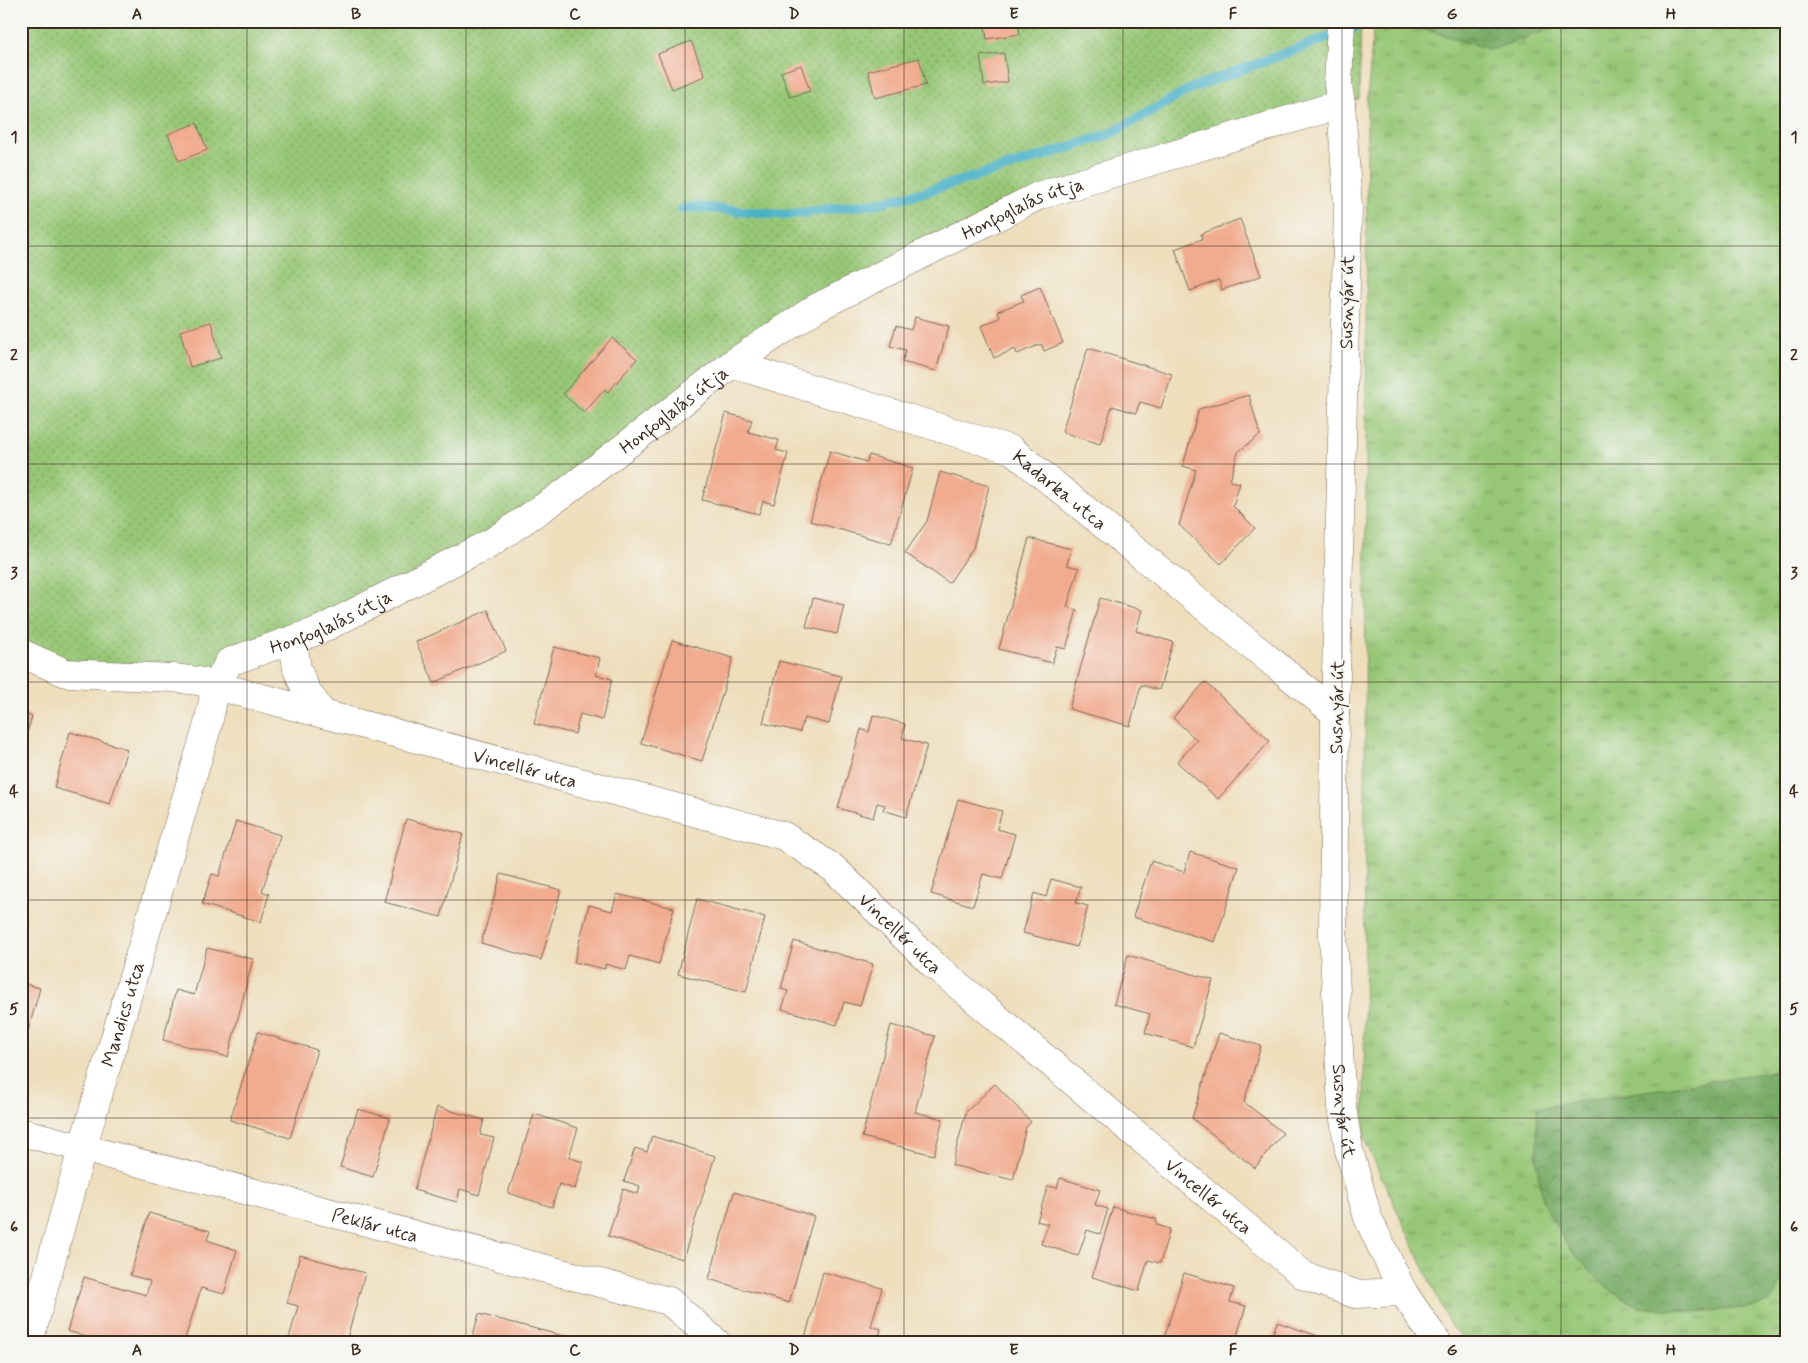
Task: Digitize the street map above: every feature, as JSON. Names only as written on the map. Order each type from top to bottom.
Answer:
[{"type":"street","name":"Susnyár út","points":[[1341,21],[1338,84],[1348,206],[1335,713],[1333,934],[1342,1106],[1349,1150],[1368,1218],[1402,1292],[1437,1342]]},
{"type":"street","name":"Honfoglalás útja","points":[[216,686],[229,662],[320,630],[492,542],[563,494],[732,364],[816,308],[1038,196],[1341,104]]},
{"type":"street","name":"Kadarka utca","points":[[732,364],[1012,450],[1335,713]]},
{"type":"street","points":[[293,640],[300,676],[306,690],[322,713]]},
{"type":"street","points":[[21,653],[66,673],[173,678],[198,681],[216,686]]},
{"type":"street","name":"Vincellér utca","points":[[216,686],[784,836],[834,868],[934,965],[1305,1276],[1355,1294],[1402,1292]]},
{"type":"street","name":"Mandics utca","points":[[29,1342],[82,1149],[208,724],[216,686]]},
{"type":"street","name":"Peklár utca","points":[[21,1132],[669,1301],[716,1342]]},
{"type":"green space","points":[[21,21],[1361,21],[1359,99],[1038,196],[816,308],[563,494],[275,647],[216,686],[21,653]]},
{"type":"green space","points":[[1374,21],[1787,21],[1787,1342],[1469,1342],[1451,1327],[1364,1139],[1367,99]]},
{"type":"green space","points":[[1413,21],[1575,21],[1490,50],[1413,26]]},
{"type":"green space","points":[[1787,1069],[1787,1273],[1770,1303],[1746,1308],[1692,1312],[1640,1307],[1611,1291],[1570,1250],[1544,1205],[1537,1166],[1537,1108]]},
{"type":"building","points":[[908,21],[933,21],[933,23],[909,28]]},
{"type":"building","points":[[984,21],[1018,21],[1020,34],[987,39]]},
{"type":"building","points":[[691,41],[705,76],[672,89],[658,54]]},
{"type":"building","points":[[1004,53],[1008,82],[984,85],[980,56]]},
{"type":"building","points":[[919,58],[926,85],[875,98],[868,71]]},
{"type":"building","points":[[801,65],[810,91],[790,97],[781,72]]},
{"type":"building","points":[[197,123],[207,150],[179,161],[168,134]]},
{"type":"building","points":[[1240,219],[1261,276],[1222,290],[1219,280],[1190,291],[1175,249],[1202,239],[1201,234]]},
{"type":"building","points":[[1040,287],[1063,343],[1044,351],[1041,344],[1017,354],[1015,349],[994,358],[981,326],[1000,318],[998,311],[1024,301],[1021,295]]},
{"type":"building","points":[[915,317],[949,326],[936,371],[902,362],[906,350],[890,346],[896,326],[911,330]]},
{"type":"building","points":[[211,322],[221,358],[190,367],[180,331]]},
{"type":"building","points":[[612,338],[637,359],[608,392],[605,389],[584,413],[563,394]]},
{"type":"building","points":[[1088,348],[1172,374],[1161,408],[1140,402],[1136,413],[1112,406],[1100,444],[1062,432]]},
{"type":"building","points":[[1249,395],[1260,435],[1238,452],[1230,481],[1240,483],[1233,506],[1255,528],[1221,564],[1179,525],[1196,470],[1183,466],[1199,409]]},
{"type":"building","points":[[726,413],[752,420],[748,432],[779,440],[776,450],[788,453],[774,504],[763,501],[759,514],[702,500]]},
{"type":"building","points":[[830,451],[867,462],[869,455],[913,468],[891,544],[810,521]]},
{"type":"building","points":[[940,472],[989,486],[973,548],[949,583],[905,553],[927,521]]},
{"type":"building","points":[[1029,538],[1071,549],[1067,565],[1079,568],[1067,607],[1077,610],[1066,649],[1057,647],[1052,663],[999,649]]},
{"type":"building","points":[[813,598],[844,605],[837,634],[806,627]]},
{"type":"building","points":[[1100,598],[1142,610],[1136,631],[1173,642],[1159,690],[1141,685],[1130,726],[1069,709]]},
{"type":"building","points":[[488,610],[506,651],[434,683],[416,642]]},
{"type":"building","points":[[672,640],[733,658],[702,761],[641,743]]},
{"type":"building","points":[[554,647],[600,658],[596,675],[612,679],[602,720],[580,714],[575,734],[534,724]]},
{"type":"building","points":[[779,661],[841,676],[829,724],[804,718],[800,732],[763,723]]},
{"type":"building","points":[[1205,682],[1270,741],[1218,799],[1177,762],[1197,740],[1173,718]]},
{"type":"building","points":[[21,713],[32,716],[22,749],[21,749]]},
{"type":"building","points":[[873,715],[905,724],[902,738],[927,745],[906,817],[883,810],[885,805],[877,803],[873,818],[838,808],[861,729],[869,732]]},
{"type":"building","points":[[70,732],[127,749],[110,804],[54,788]]},
{"type":"building","points":[[958,799],[1002,811],[997,829],[1015,834],[1002,879],[983,874],[973,906],[931,894]]},
{"type":"building","points":[[406,819],[463,834],[441,917],[384,902]]},
{"type":"building","points":[[236,821],[280,835],[262,891],[269,894],[261,922],[202,904],[212,874],[219,876]]},
{"type":"building","points":[[1190,852],[1239,867],[1215,942],[1133,917],[1151,861],[1184,872]]},
{"type":"building","points":[[501,874],[561,890],[541,960],[481,943]]},
{"type":"building","points":[[1051,879],[1081,887],[1076,903],[1088,906],[1077,947],[1023,933],[1034,893],[1046,897]]},
{"type":"building","points":[[617,894],[674,908],[659,964],[630,956],[626,970],[605,964],[605,969],[574,962],[589,905],[612,911]]},
{"type":"building","points":[[697,899],[765,917],[746,992],[678,974]]},
{"type":"building","points":[[794,941],[873,964],[860,1006],[844,1002],[837,1025],[782,1009],[788,991],[781,989]]},
{"type":"building","points":[[207,948],[253,959],[228,1057],[163,1040],[176,990],[194,995]]},
{"type":"building","points":[[1128,955],[1213,980],[1193,1047],[1145,1033],[1150,1014],[1114,1004]]},
{"type":"building","points":[[21,983],[40,988],[22,1053],[21,1053]]},
{"type":"building","points":[[891,1025],[935,1036],[915,1112],[943,1119],[934,1155],[862,1137]]},
{"type":"building","points":[[258,1032],[317,1050],[290,1138],[230,1120]]},
{"type":"building","points":[[1219,1033],[1261,1046],[1244,1102],[1283,1133],[1255,1168],[1192,1118]]},
{"type":"building","points":[[995,1084],[1031,1122],[1026,1127],[1013,1180],[952,1165],[966,1112]]},
{"type":"building","points":[[437,1107],[484,1120],[480,1135],[494,1138],[479,1195],[460,1189],[457,1202],[414,1190]]},
{"type":"building","points":[[358,1109],[390,1118],[373,1177],[340,1167]]},
{"type":"building","points":[[534,1114],[578,1128],[569,1157],[583,1162],[575,1189],[559,1184],[552,1207],[508,1193]]},
{"type":"building","points":[[652,1136],[715,1156],[683,1259],[608,1236],[623,1189],[638,1194],[640,1186],[624,1181],[635,1148],[647,1152]]},
{"type":"building","points":[[1060,1178],[1100,1190],[1095,1205],[1108,1209],[1100,1234],[1087,1230],[1078,1256],[1041,1244],[1048,1224],[1037,1221],[1048,1186],[1057,1188]]},
{"type":"building","points":[[734,1192],[814,1216],[789,1303],[709,1279]]},
{"type":"building","points":[[1113,1207],[1156,1219],[1157,1225],[1170,1229],[1160,1263],[1148,1260],[1139,1291],[1092,1277]]},
{"type":"building","points":[[149,1213],[210,1231],[207,1240],[237,1250],[224,1294],[201,1288],[184,1342],[96,1342],[96,1340],[67,1331],[84,1277],[146,1295],[150,1281],[130,1275]]},
{"type":"building","points":[[300,1255],[365,1273],[346,1342],[288,1342],[298,1306],[287,1303]]},
{"type":"building","points":[[823,1272],[882,1288],[871,1326],[881,1329],[878,1342],[804,1342]]},
{"type":"building","points":[[1184,1273],[1234,1288],[1230,1302],[1246,1306],[1235,1342],[1163,1342]]},
{"type":"building","points":[[479,1314],[567,1337],[566,1342],[471,1342]]},
{"type":"building","points":[[1277,1322],[1321,1337],[1319,1342],[1270,1342]]},
{"type":"waterway","points":[[682,209],[697,207],[785,215],[877,203],[917,194],[1110,134],[1192,88],[1372,21]]}]
